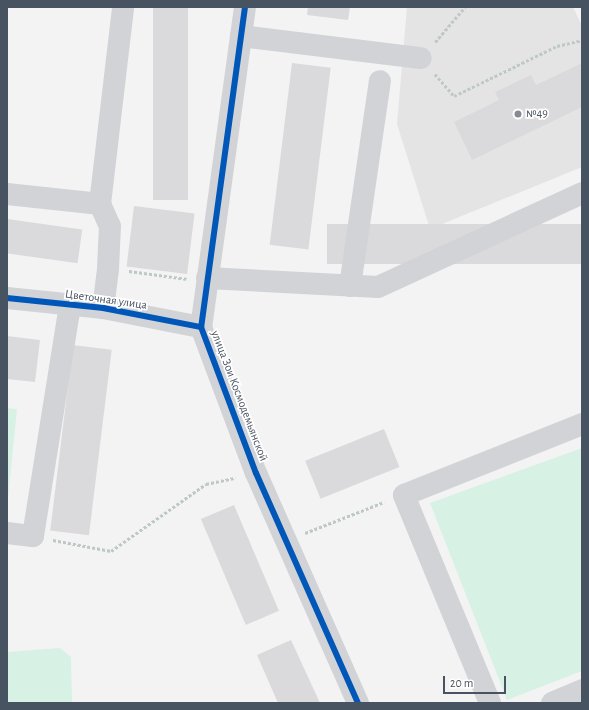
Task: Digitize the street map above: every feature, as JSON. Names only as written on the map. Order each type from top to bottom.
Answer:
[{"type":"street","points":[[103,308],[108,269],[110,226],[100,204],[122,7]]},
{"type":"street","name":"улица Зои Космодемьянской","points":[[245,7],[201,279],[201,327],[256,473],[287,539],[358,703]]},
{"type":"street","points":[[241,36],[421,58]]},
{"type":"street","points":[[350,286],[380,81]]},
{"type":"street","points":[[201,279],[378,287],[582,193]]},
{"type":"street","points":[[7,194],[100,204]]},
{"type":"street","name":"Цветочная улица","points":[[7,298],[70,306],[103,308],[201,327]]},
{"type":"street","points":[[7,533],[33,536],[70,306]]},
{"type":"street","points":[[490,703],[404,495],[582,424]]},
{"type":"street","points":[[552,703],[582,690]]},
{"type":"path","points":[[465,7],[421,58],[454,96],[557,46],[582,40]]},
{"type":"path","points":[[108,269],[201,279]]},
{"type":"path","points":[[33,536],[111,551],[206,484],[256,473]]},
{"type":"path","points":[[287,539],[404,495]]},
{"type":"shaded area","points":[[407,7],[573,7],[582,26],[582,167],[430,229],[397,124]]},
{"type":"green space","points":[[7,408],[17,409],[8,499],[7,499]]},
{"type":"green space","points":[[582,448],[582,671],[507,700],[430,503]]},
{"type":"green space","points":[[60,648],[71,657],[72,703],[7,703],[7,652]]},
{"type":"building","points":[[153,7],[188,7],[188,200],[153,200]]},
{"type":"building","points":[[308,7],[350,7],[348,20],[307,15]]},
{"type":"building","points":[[292,63],[331,68],[308,249],[270,245]]},
{"type":"building","name":"№49","points":[[582,63],[582,107],[472,160],[454,122],[499,100],[495,92],[531,75],[536,85]]},
{"type":"building","points":[[134,206],[195,213],[187,274],[127,267]]},
{"type":"building","points":[[7,219],[82,230],[78,263],[7,253]]},
{"type":"building","points":[[327,224],[582,224],[582,264],[327,264]]},
{"type":"building","points":[[7,336],[40,340],[35,382],[7,379]]},
{"type":"building","points":[[73,345],[112,350],[89,535],[50,531]]},
{"type":"building","points":[[384,429],[399,467],[321,499],[305,461]]},
{"type":"building","points":[[234,505],[279,611],[246,625],[201,519]]},
{"type":"building","points":[[291,640],[320,703],[278,703],[257,655]]},
{"type":"cycle path","points":[[245,7],[201,327],[256,473],[358,703]]},
{"type":"cycle path","points":[[7,298],[103,308],[201,327]]},
{"type":"place","name":"№49","points":[[518,114]]}]
